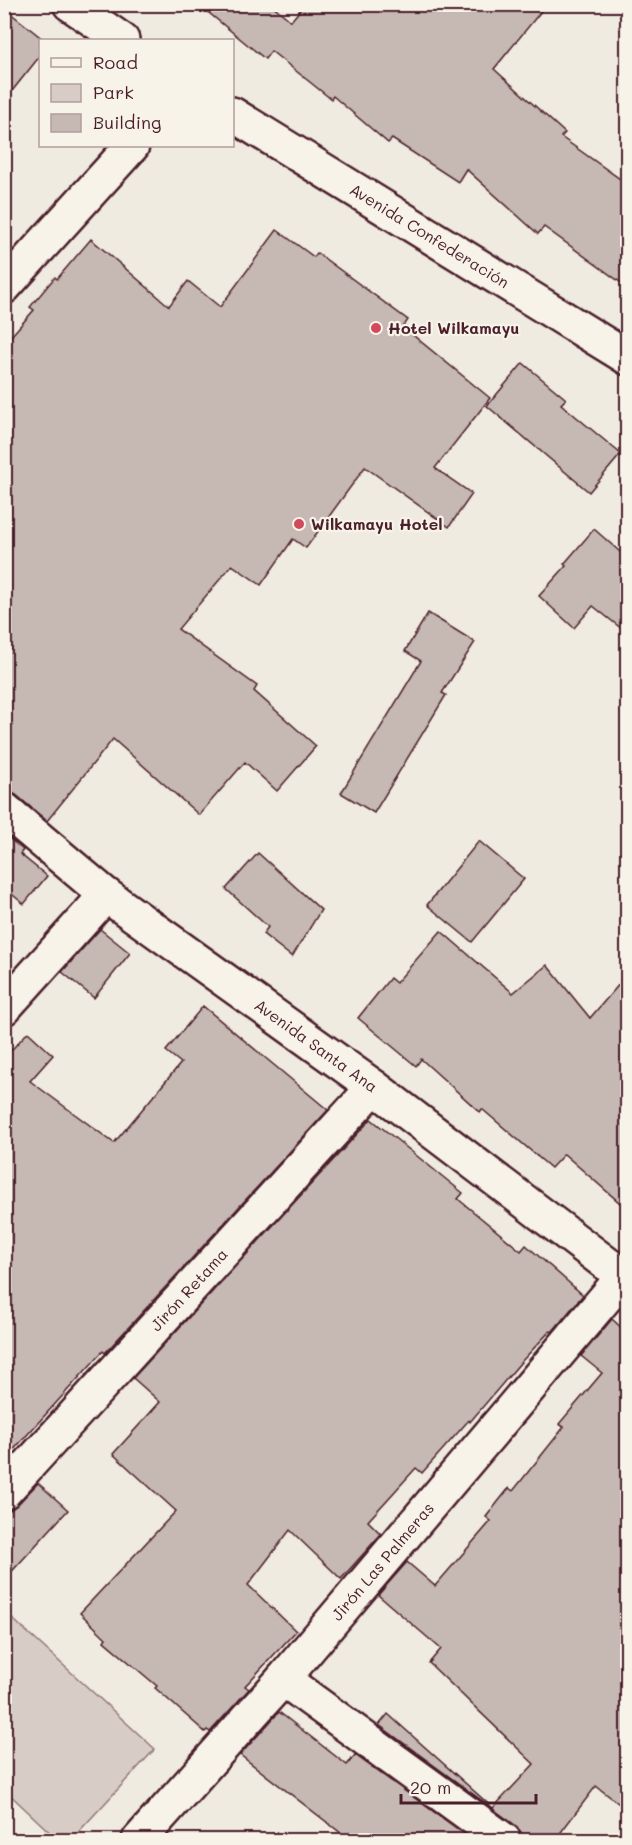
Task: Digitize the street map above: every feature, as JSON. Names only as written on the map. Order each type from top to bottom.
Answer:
[{"type":"street","points":[[70,4],[121,39]]},
{"type":"street","name":"Avenida Confederación","points":[[234,115],[627,358]]},
{"type":"street","points":[[4,287],[131,147]]},
{"type":"street","name":"Avenida Santa Ana","points":[[4,809],[106,895],[374,1087],[625,1279]]},
{"type":"street","points":[[4,1008],[106,895]]},
{"type":"street","name":"Jirón Retama","points":[[4,1492],[374,1087]]},
{"type":"street","name":"Jirón Las Palmeras","points":[[139,1840],[283,1679],[625,1279]]},
{"type":"street","points":[[283,1679],[504,1840]]},
{"type":"green space","points":[[4,1611],[155,1749],[71,1840],[58,1840],[5,1790]]},
{"type":"building","points":[[198,4],[271,4],[291,21],[305,4],[547,4],[494,69],[565,133],[561,137],[627,184],[627,287],[544,227],[538,234],[466,169],[458,182],[392,139],[388,143],[333,96],[331,99],[271,51],[265,59]]},
{"type":"building","points":[[4,8],[43,39],[39,39],[39,57],[4,101]]},
{"type":"building","points":[[277,230],[314,257],[317,253],[408,320],[403,327],[490,398],[435,468],[472,494],[449,527],[365,467],[306,548],[293,539],[261,585],[232,565],[178,629],[257,686],[254,691],[316,746],[277,791],[245,762],[199,815],[113,739],[47,821],[16,795],[4,791],[4,344],[34,310],[30,307],[91,239],[169,306],[188,281],[220,307]]},
{"type":"building","points":[[523,363],[566,399],[561,404],[621,454],[589,492],[487,406]]},
{"type":"building","points":[[594,529],[627,558],[627,633],[593,606],[574,628],[539,596],[566,566],[564,564]]},
{"type":"building","points":[[428,613],[475,642],[442,693],[446,695],[374,813],[341,793],[421,661],[405,651]]},
{"type":"building","points":[[4,834],[23,850],[20,854],[47,876],[24,904],[4,888]]},
{"type":"building","points":[[479,841],[524,879],[472,942],[427,905]]},
{"type":"building","points":[[258,853],[321,910],[292,957],[263,934],[268,927],[226,889]]},
{"type":"building","points":[[100,929],[130,953],[94,998],[62,972]]},
{"type":"building","points":[[441,931],[513,993],[547,965],[590,1018],[627,975],[627,1209],[564,1154],[551,1168],[482,1109],[480,1112],[421,1059],[416,1066],[358,1018],[390,978],[396,983]]},
{"type":"building","points":[[203,1006],[328,1110],[105,1353],[103,1351],[8,1456],[10,1458],[4,1464],[4,1058],[28,1032],[53,1055],[30,1081],[114,1143],[181,1063],[166,1051]]},
{"type":"building","points":[[371,1119],[463,1193],[458,1199],[521,1251],[526,1245],[583,1295],[552,1332],[550,1331],[521,1362],[470,1422],[469,1420],[422,1473],[416,1468],[368,1521],[381,1534],[341,1579],[290,1530],[248,1585],[296,1631],[245,1686],[249,1689],[210,1732],[207,1730],[205,1732],[155,1688],[157,1686],[104,1641],[106,1638],[80,1613],[176,1511],[113,1454],[160,1402],[133,1378]]},
{"type":"building","points":[[612,1319],[627,1333],[627,1810],[596,1786],[555,1840],[522,1840],[521,1832],[515,1825],[379,1725],[388,1714],[493,1808],[534,1764],[429,1663],[441,1649],[378,1595],[407,1562],[435,1586],[491,1521],[486,1517],[509,1488],[513,1491],[564,1427],[559,1424],[602,1373],[581,1356]]},
{"type":"building","points":[[38,1483],[68,1510],[4,1580],[4,1510],[10,1510],[17,1505]]},
{"type":"building","points":[[279,1712],[347,1765],[355,1755],[473,1840],[350,1840],[240,1755]]},
{"type":"place","name":"Hotel Wilkamayu","points":[[376,328]]},
{"type":"place","name":"Wilkamayu Hotel","points":[[299,524]]}]
